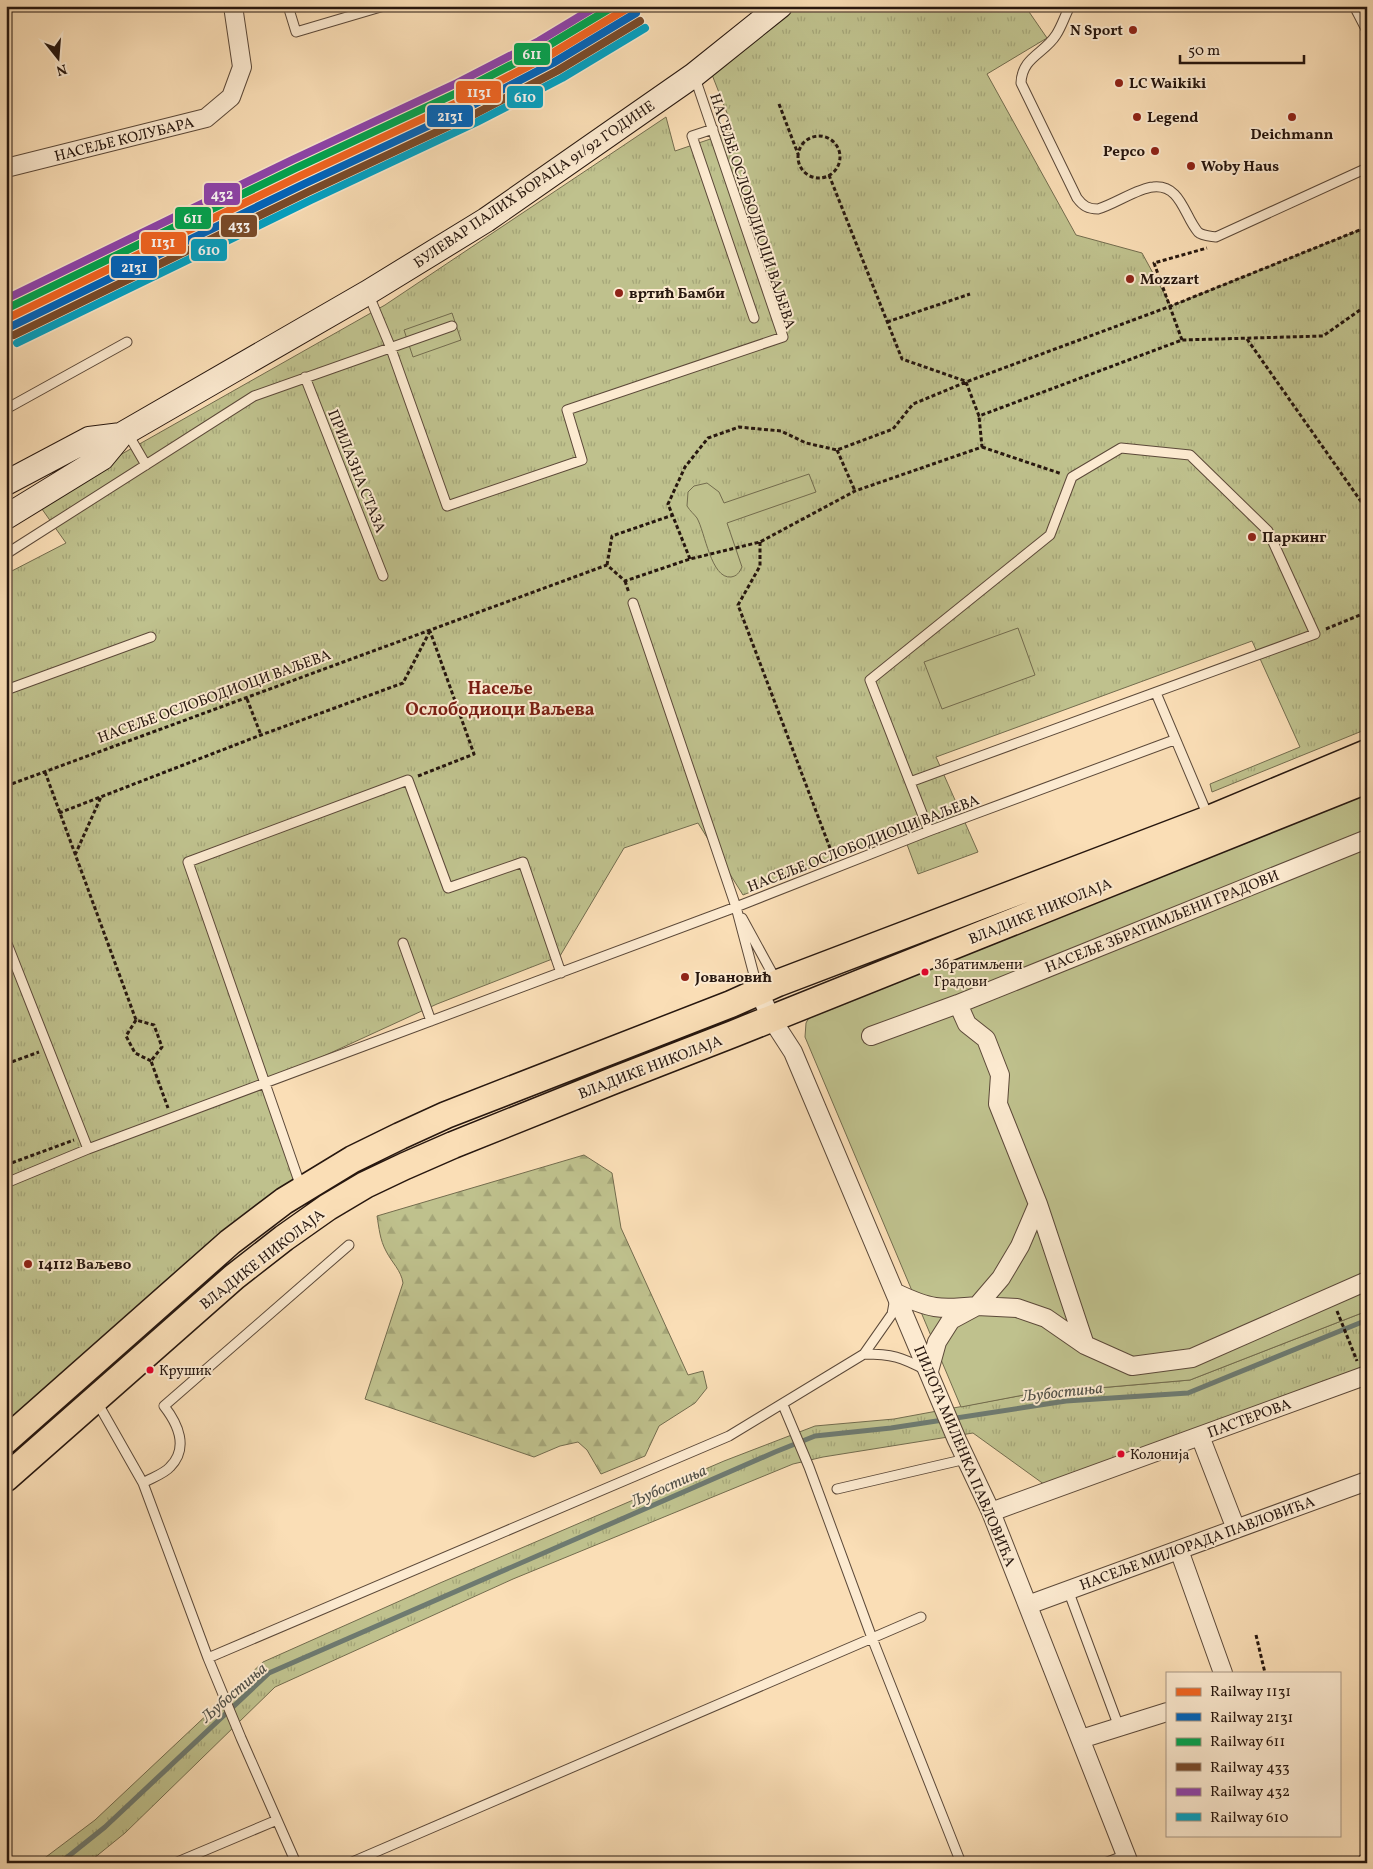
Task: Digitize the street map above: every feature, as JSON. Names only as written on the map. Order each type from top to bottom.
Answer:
[{"type":"main road","name":"ВЛАДИКЕ НИКОЛАЈА","points":[[6,1440],[230,1242],[302,1189],[353,1159],[446,1115],[768,988],[1209,819],[1367,752]]},
{"type":"main road","name":"ВЛАДИКЕ НИКОЛАЈА","points":[[6,1478],[234,1277],[306,1222],[365,1186],[405,1166],[453,1146],[1367,780]]},
{"type":"street","name":"НАСЕЉЕ КОЛУБАРА","points":[[6,168],[206,118],[231,97],[242,67],[233,6]]},
{"type":"street","name":"БУЛЕВАР ПАЛИХ БОРАЦА 91/92 ГОДИНЕ","points":[[6,483],[90,439],[123,433],[368,293],[486,220],[694,75],[780,6]]},
{"type":"street","name":"БУЛЕВАР ПАЛИХ БОРАЦА 91/92 ГОДИНЕ","points":[[6,516],[102,458],[123,433]]},
{"type":"street","name":"НАСЕЉЕ ЗБРАТИМЉЕНИ ГРАДОВИ","points":[[870,1036],[958,1004],[1367,839]]},
{"type":"street","name":"ПИЛОТА МИЛЕНКА ПАВЛОВИЋА","points":[[768,988],[781,1014],[793,1052],[957,1440],[990,1512],[1127,1859]]},
{"type":"street","points":[[958,1004],[967,1024],[986,1039],[1000,1075],[998,1104],[1038,1204],[1085,1345]]},
{"type":"street","points":[[929,1371],[937,1342],[951,1320],[977,1306],[1001,1278],[1020,1246],[1038,1204]]},
{"type":"street","points":[[896,1293],[923,1306],[947,1310],[977,1306],[1017,1308],[1046,1318],[1085,1345],[1132,1366],[1192,1358],[1367,1281]]},
{"type":"street","name":"ПАСТЕРОВА","points":[[990,1512],[1367,1376]]},
{"type":"street","points":[[1200,1436],[1236,1529]]},
{"type":"street","name":"НАСЕЉЕ МИЛОРАДА ПАВЛОВИЋА","points":[[1028,1605],[1367,1481]]},
{"type":"street","points":[[1179,1550],[1223,1672]]},
{"type":"street","points":[[1080,1740],[1166,1712]]},
{"type":"lane","points":[[288,6],[296,32],[384,6]]},
{"type":"lane","points":[[1070,6],[1056,35],[1025,66],[1021,84],[1077,198],[1083,206],[1098,209],[1152,187],[1163,188],[1179,198],[1198,233],[1216,237],[1367,168]]},
{"type":"lane","points":[[1354,6],[1366,28]]},
{"type":"lane","name":"НАСЕЉЕ ОСЛОБОДИОЦИ ВАЉЕВА","points":[[368,293],[390,346],[448,506],[582,460],[567,410],[783,337],[694,75]]},
{"type":"lane","points":[[713,129],[692,136],[754,318]]},
{"type":"lane","points":[[6,554],[254,396],[390,346],[452,326]]},
{"type":"lane","points":[[6,409],[128,342]]},
{"type":"lane","name":"ПРИЛАЗНА СТАЗА","points":[[305,377],[383,576]]},
{"type":"lane","points":[[123,433],[146,465]]},
{"type":"lane","points":[[910,782],[1315,634],[1268,531],[1190,455],[1121,448],[1072,477],[1050,535],[870,680],[929,831]]},
{"type":"lane","points":[[633,602],[736,907],[768,988]]},
{"type":"lane","points":[[6,690],[151,637]]},
{"type":"lane","points":[[1156,692],[1174,740],[1209,819]]},
{"type":"lane","name":"НАСЕЉЕ ОСЛОБОДИОЦИ ВАЉЕВА","points":[[6,1182],[88,1148],[561,973],[929,831],[1174,740]]},
{"type":"lane","points":[[302,1189],[188,862],[408,780],[448,888],[523,862],[561,973]]},
{"type":"lane","points":[[736,907],[768,988]]},
{"type":"lane","points":[[6,941],[88,1148]]},
{"type":"lane","points":[[403,943],[430,1021]]},
{"type":"lane","points":[[143,1483],[170,1468],[179,1455],[181,1437],[171,1415],[164,1406],[349,1245]]},
{"type":"lane","points":[[208,1658],[730,1436],[864,1354],[892,1314],[896,1293]]},
{"type":"lane","points":[[864,1354],[887,1354],[907,1360],[929,1371]]},
{"type":"lane","points":[[96,1399],[143,1483],[240,1738],[296,1863]]},
{"type":"lane","points":[[783,1405],[809,1467],[872,1638],[961,1863]]},
{"type":"lane","points":[[837,1489],[966,1459]]},
{"type":"lane","points":[[1068,1590],[1119,1727]]},
{"type":"lane","points":[[350,1863],[921,1617]]},
{"type":"lane","points":[[174,1863],[277,1820]]},
{"type":"lane","points":[[1106,1863],[1127,1859]]},
{"type":"path","points":[[779,104],[798,154],[800,167],[810,176],[823,178],[829,175],[835,171],[840,158],[836,144],[824,137],[804,142],[798,154]]},
{"type":"path","points":[[829,175],[902,359],[966,382],[979,416],[982,447]]},
{"type":"path","points":[[690,558],[668,504],[685,467],[708,438],[739,427],[782,431],[806,443],[837,450],[893,429],[913,404],[966,382],[1170,306],[1367,227]]},
{"type":"path","points":[[1154,263],[1182,340]]},
{"type":"path","points":[[887,322],[970,294]]},
{"type":"path","points":[[979,416],[1182,340],[1323,336],[1367,305]]},
{"type":"path","points":[[1246,339],[1367,510]]},
{"type":"path","points":[[673,515],[612,536],[607,565],[625,581],[690,558],[760,542],[855,491],[982,447],[1072,477]]},
{"type":"path","points":[[837,450],[855,491]]},
{"type":"path","points":[[760,542],[760,566],[738,604],[837,867]]},
{"type":"path","name":"НАСЕЉЕ ОСЛОБОДИОЦИ ВАЉЕВА","points":[[6,786],[247,699],[607,565]]},
{"type":"path","points":[[1315,634],[1367,612]]},
{"type":"path","points":[[59,812],[261,734],[403,683],[430,630]]},
{"type":"path","points":[[408,780],[474,754],[430,630]]},
{"type":"path","points":[[247,699],[261,734]]},
{"type":"path","points":[[45,772],[136,1020]]},
{"type":"path","points":[[74,855],[101,796]]},
{"type":"path","points":[[136,1020],[154,1025],[162,1046],[151,1061]]},
{"type":"path","points":[[136,1020],[126,1036],[134,1053],[151,1061],[172,1118]]},
{"type":"path","points":[[6,1064],[48,1049]]},
{"type":"path","points":[[6,1165],[83,1136]]},
{"type":"path","points":[[1339,1318],[1354,1355]]},
{"type":"path","points":[[1256,1635],[1265,1672]]},
{"type":"green space","points":[[784,6],[1025,6],[1047,38],[987,74],[1076,235],[1142,253],[1171,306],[1367,227],[1367,729],[1212,792],[1210,784],[1300,747],[1252,641],[936,757],[978,852],[918,874],[902,831],[743,895],[698,823],[624,848],[560,956],[437,1004],[265,1083],[302,1189],[6,1440],[6,574],[66,543],[37,502],[385,305],[666,117],[675,151],[734,131],[709,67]]},
{"type":"green space","points":[[452,313],[461,340],[413,357],[404,330]]},
{"type":"green space","points":[[809,474],[816,492],[727,523],[742,567],[738,574],[731,577],[724,576],[718,571],[697,518],[687,506],[688,492],[694,486],[707,483],[719,492],[724,503]]},
{"type":"green space","points":[[1018,628],[1035,675],[942,709],[924,662]]},
{"type":"green space","points":[[1367,792],[1367,1311],[1190,1380],[1029,1394],[961,1407],[805,1037],[806,1023],[814,1008]]},
{"type":"green space","points":[[584,1155],[612,1173],[621,1228],[688,1375],[703,1371],[707,1388],[695,1403],[659,1426],[645,1456],[601,1474],[587,1450],[578,1442],[560,1446],[534,1457],[365,1399],[403,1283],[398,1270],[384,1247],[377,1216]]},
{"type":"green space","points":[[1367,1311],[1367,1375],[1052,1490],[973,1433],[823,1457],[793,1464],[513,1579],[275,1687],[125,1833],[88,1863],[38,1863],[95,1820],[263,1662],[440,1583],[724,1461],[815,1426],[894,1419],[1029,1394],[1190,1380]]},
{"type":"waterway","name":"Љубостиња","points":[[60,1863],[105,1827],[269,1673],[775,1452],[815,1436],[891,1428],[1066,1401],[1188,1393],[1367,1320]]},
{"type":"rail line","name":"432","points":[[6,299],[292,160],[457,83],[539,41],[597,6]]},
{"type":"rail line","name":"611","points":[[6,309],[296,168],[461,91],[544,48],[614,6]]},
{"type":"rail line","name":"1131","points":[[6,319],[300,176],[465,99],[548,56],[631,6]]},
{"type":"rail line","name":"2131","points":[[10,327],[304,184],[469,107],[553,63],[636,13]]},
{"type":"rail line","name":"433","points":[[14,335],[308,192],[473,115],[557,71],[640,21]]},
{"type":"rail line","name":"610","points":[[17,343],[311,200],[477,122],[562,78],[645,28]]},
{"type":"place","name":"N Sport","points":[[1133,30]]},
{"type":"place","name":"LC Waikiki","points":[[1119,83]]},
{"type":"place","name":"Legend","points":[[1137,117]]},
{"type":"place","name":"Deichmann","points":[[1292,117]]},
{"type":"place","name":"Pepco","points":[[1155,151]]},
{"type":"place","name":"Woby Haus","points":[[1191,166]]},
{"type":"place","name":"Mozzart","points":[[1130,279]]},
{"type":"place","name":"вртић Бамби","points":[[619,293]]},
{"type":"place","name":"Паркинг","points":[[1252,537]]},
{"type":"place","name":"Збратимљени Градови","points":[[925,972]]},
{"type":"place","name":"Јовановић","points":[[685,977]]},
{"type":"place","name":"14112 Ваљево","points":[[28,1264]]},
{"type":"place","name":"Крушик","points":[[150,1370]]},
{"type":"place","name":"Колонија","points":[[1121,1454]]},
{"type":"district","name":"Насеље Ослободиоци Ваљева","points":[[500,698]]}]
